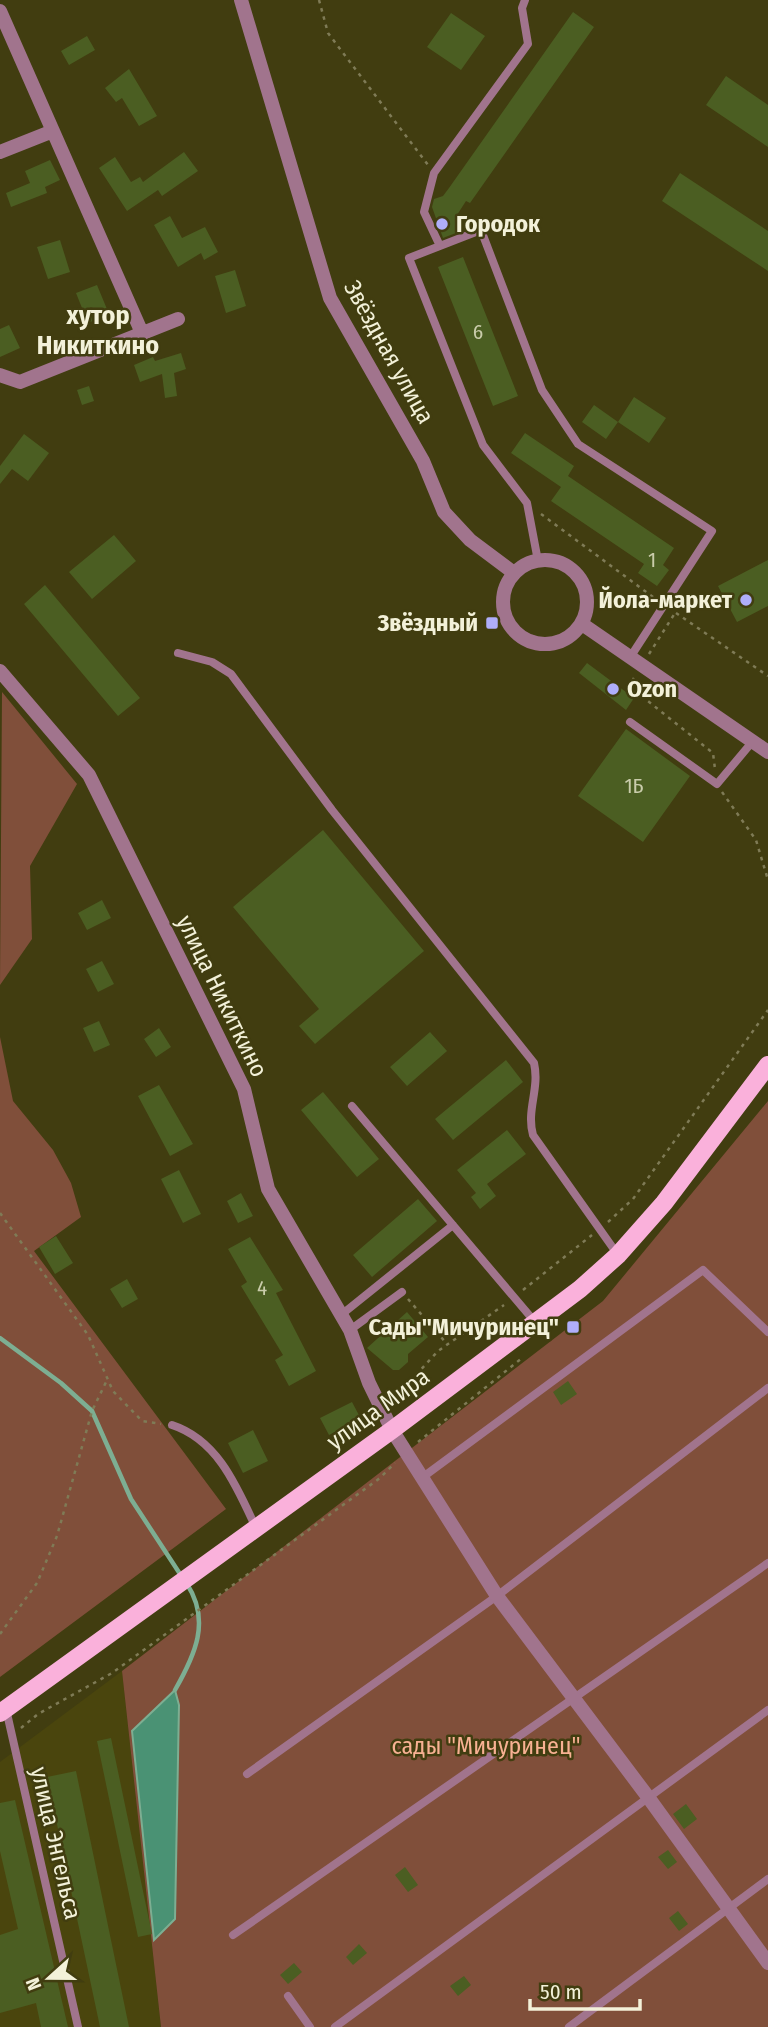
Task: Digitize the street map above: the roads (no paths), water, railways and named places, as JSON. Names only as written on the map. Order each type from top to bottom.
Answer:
[{"type":"main road","name":"улица Мира","points":[[3,1711],[392,1430],[536,1322],[618,1255],[664,1203],[768,1065]]},
{"type":"street","name":"Звёздная улица","points":[[241,0],[330,298],[423,461],[444,512],[470,540],[514,573]]},
{"type":"street","points":[[0,11],[142,333]]},
{"type":"street","points":[[0,152],[53,131]]},
{"type":"street","points":[[0,376],[20,382],[178,319]]},
{"type":"street","points":[[538,561],[562,564],[578,577],[586,594],[582,624],[562,639],[551,643],[525,639],[505,618],[502,604],[503,593],[514,573],[538,561]]},
{"type":"street","points":[[582,624],[768,752]]},
{"type":"street","name":"улица Никиткино","points":[[0,671],[89,775],[244,1089],[268,1189],[350,1330],[369,1383],[392,1430],[497,1596],[768,1963]]},
{"type":"lane","points":[[440,246],[424,212],[435,173],[528,44],[522,8],[525,0]]},
{"type":"lane","points":[[538,561],[527,503],[483,445],[409,258],[481,230],[542,390],[578,444],[712,531],[664,605],[637,661]]},
{"type":"lane","points":[[178,653],[212,662],[231,674],[332,810],[534,1063],[538,1080],[528,1119],[533,1135],[618,1255]]},
{"type":"lane","points":[[631,722],[717,784],[753,741]]},
{"type":"lane","points":[[352,1105],[536,1322]]},
{"type":"lane","points":[[341,1315],[453,1225]]},
{"type":"lane","points":[[423,1478],[703,1270],[768,1332]]},
{"type":"lane","points":[[350,1330],[402,1292]]},
{"type":"lane","points":[[247,1774],[497,1596],[768,1388]]},
{"type":"lane","points":[[173,1425],[190,1431],[211,1447],[256,1528]]},
{"type":"lane","points":[[233,1935],[768,1563]]},
{"type":"lane","points":[[335,2027],[768,1710]]},
{"type":"lane","name":"улица Энгельса","points":[[3,1711],[78,2027]]},
{"type":"lane","points":[[569,2027],[768,1879]]},
{"type":"lane","points":[[288,1996],[310,2027]]},
{"type":"waterway","points":[[0,1338],[61,1383],[92,1411],[131,1499],[182,1577]]},
{"type":"waterway","points":[[175,1690],[189,1664],[198,1638],[198,1611],[187,1584]]},
{"type":"place","name":"Городок","points":[[442,224]]},
{"type":"place","name":"Йола-маркет","points":[[746,600]]},
{"type":"place","name":"Звёздный","points":[[492,623]]},
{"type":"place","name":"Ozon","points":[[613,689]]},
{"type":"place","name":"Сады\"Мичуринец\"","points":[[573,1327]]},
{"type":"district","name":"хутор Никиткино","points":[[98,330]]},
{"type":"park label","name":"сады \"Мичуринец\"","points":[[486,1746]]}]
